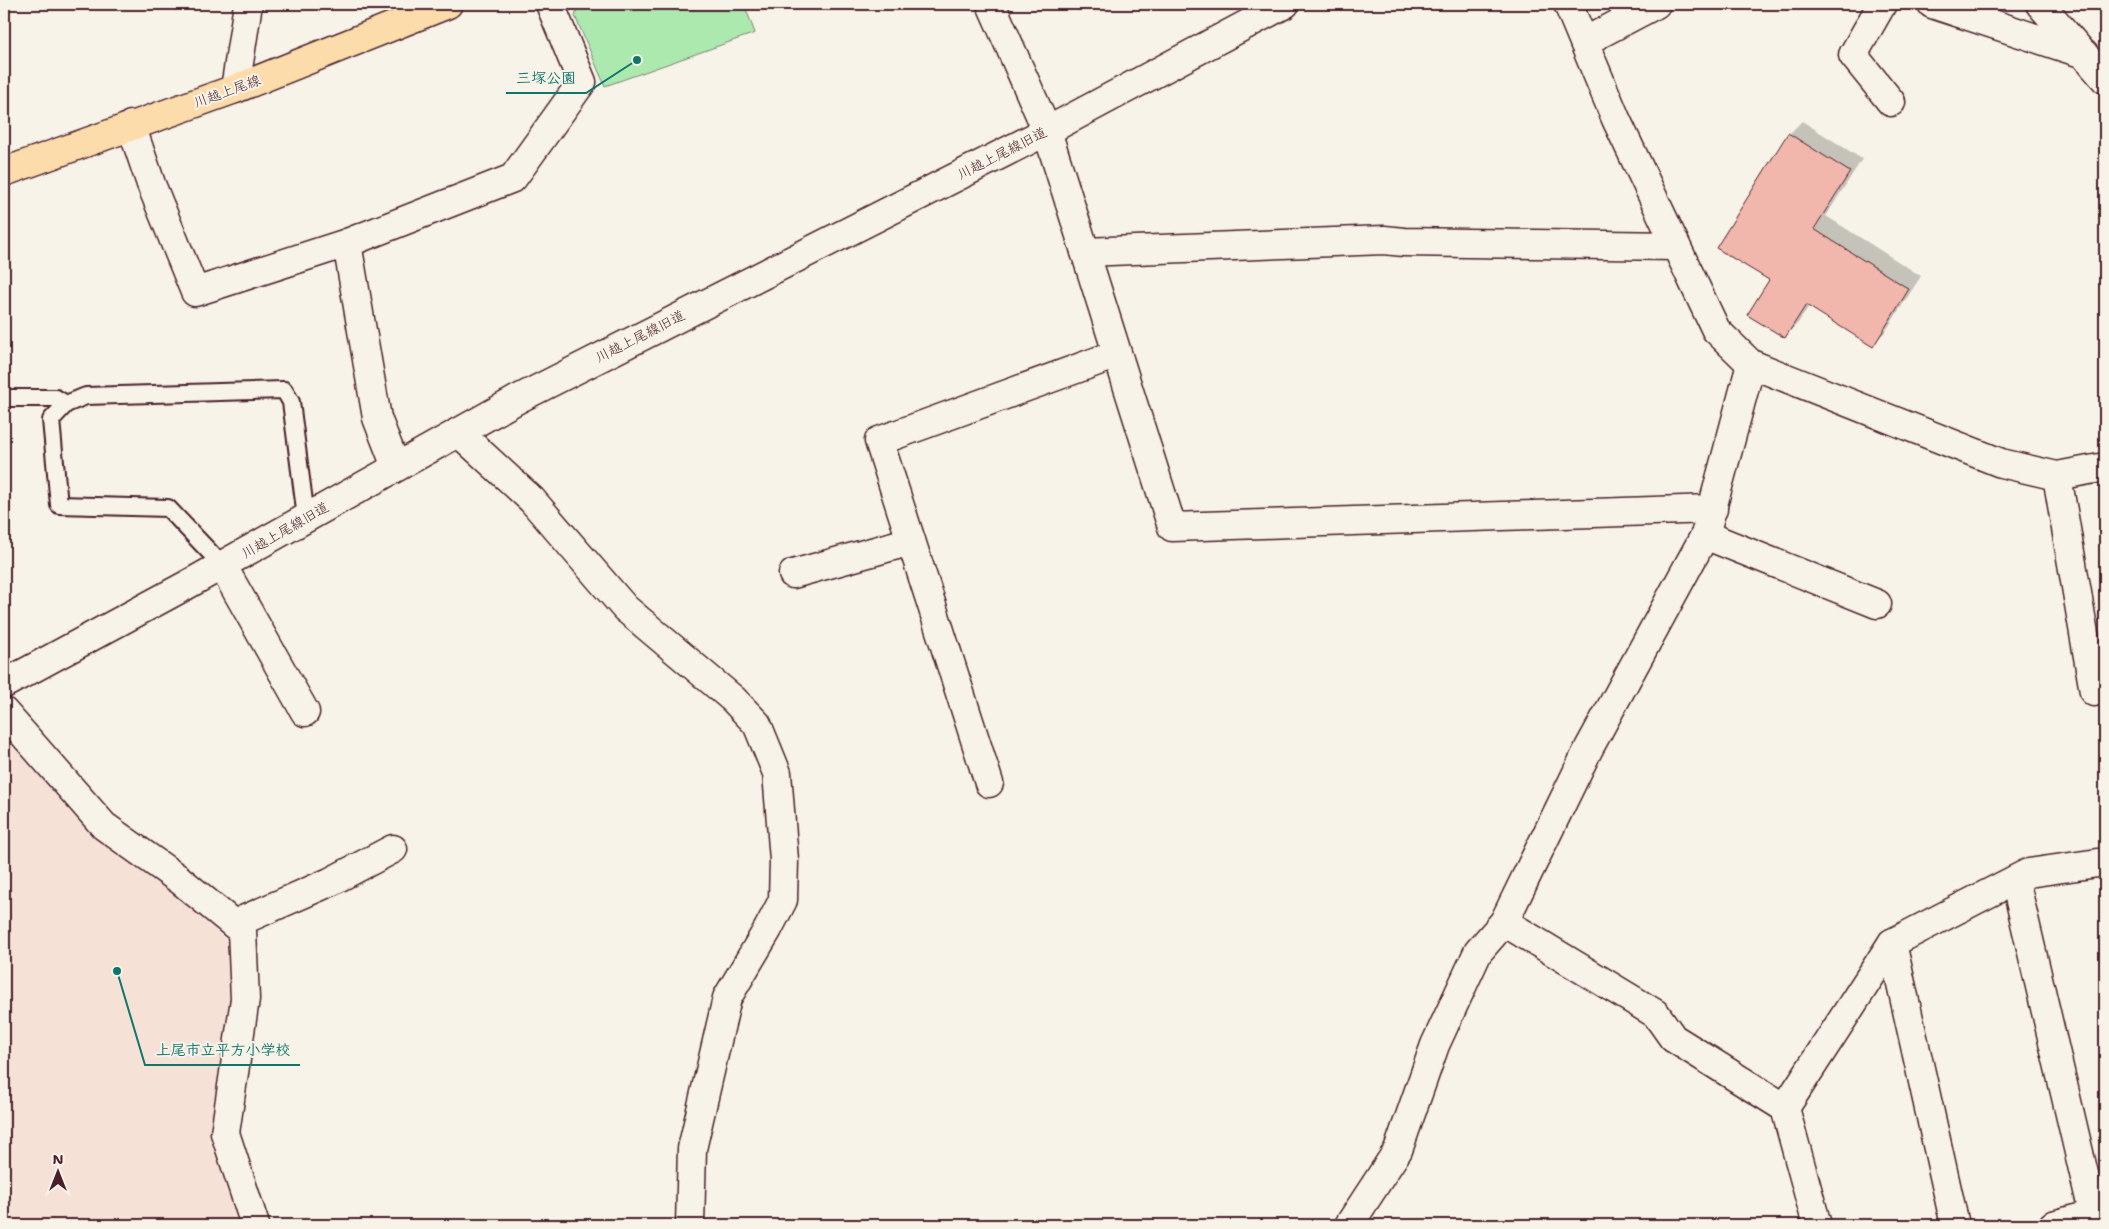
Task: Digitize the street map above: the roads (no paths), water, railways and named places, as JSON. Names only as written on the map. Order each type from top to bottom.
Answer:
[{"type":"main road","name":"川越上尾線","points":[[4,172],[235,88],[448,4]]},
{"type":"street","points":[[235,88],[248,4]]},
{"type":"street","points":[[131,125],[151,184],[195,292],[347,243],[514,178],[582,82],[550,4]]},
{"type":"street","points":[[991,4],[1046,130],[1172,527],[1713,509]]},
{"type":"street","name":"川越上尾線旧道","points":[[4,684],[222,565],[518,399],[1046,130],[1285,4]]},
{"type":"street","points":[[1568,4],[1616,120],[1716,330],[1751,364],[2001,463],[2057,476],[2105,467]]},
{"type":"street","points":[[1584,42],[1656,4]]},
{"type":"street","points":[[1882,4],[1853,55],[1892,102]]},
{"type":"street","points":[[1932,4],[2084,54]]},
{"type":"street","points":[[2040,4],[2105,79]]},
{"type":"street","points":[[1085,252],[1384,240],[1404,242],[1676,246]]},
{"type":"street","points":[[347,243],[377,418],[396,467]]},
{"type":"street","points":[[989,783],[879,441],[1117,354]]},
{"type":"street","points":[[1349,1225],[1398,1150],[1435,1045],[1478,952],[1504,922],[1589,748],[1705,535],[1751,364]]},
{"type":"street","points":[[458,432],[532,500],[625,608],[733,699],[757,724],[777,773],[784,860],[783,900],[727,998],[692,1149],[690,1225]]},
{"type":"street","points":[[2057,476],[2094,692]]},
{"type":"street","points":[[1705,535],[1877,604]]},
{"type":"street","points":[[794,574],[911,541]]},
{"type":"street","points":[[222,565],[305,712]]},
{"type":"street","points":[[4,712],[104,826],[180,880],[242,932],[245,1000],[225,1133],[255,1225]]},
{"type":"street","points":[[234,924],[330,882],[393,849]]},
{"type":"street","points":[[1784,1108],[1892,942],[2028,873],[2105,862]]},
{"type":"street","points":[[2015,880],[2098,1217],[2054,1225]]},
{"type":"street","points":[[1504,922],[1656,1014],[1673,1038],[1784,1108],[1817,1225]]},
{"type":"street","points":[[1892,942],[1955,1225]]},
{"type":"lane","points":[[222,565],[168,508],[59,505],[50,420],[66,404],[86,396],[284,390],[291,402],[306,518]]},
{"type":"lane","points":[[4,398],[56,398],[66,404]]},
{"type":"place","name":"三塚公園","points":[[637,60]]},
{"type":"place","name":"上尾市立平方小学校","points":[[117,971]]}]
